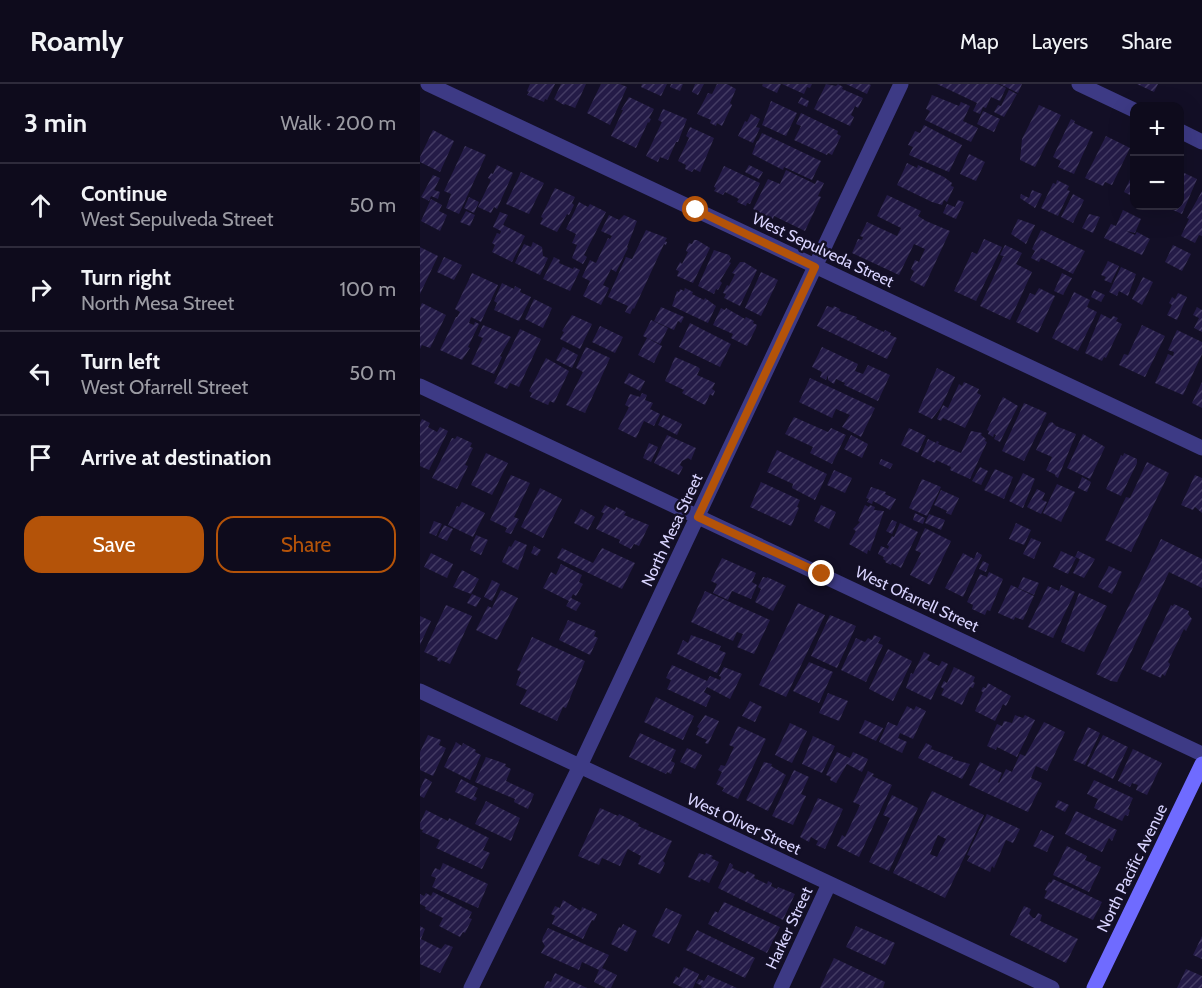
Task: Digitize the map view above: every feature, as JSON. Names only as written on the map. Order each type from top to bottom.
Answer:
[{"type":"main road","name":"North Pacific Avenue","points":[[1094,988],[1202,764]]},
{"type":"street","name":"West Sepulveda Street","points":[[428,84],[1202,448]]},
{"type":"street","name":"North Mesa Street","points":[[471,988],[580,766],[901,84]]},
{"type":"street","points":[[1079,84],[1130,108]]},
{"type":"street","points":[[1184,134],[1202,142]]},
{"type":"street","name":"West Ofarrell Street","points":[[420,386],[1202,754]]},
{"type":"street","name":"West Oliver Street","points":[[420,691],[1052,988]]},
{"type":"street","name":"Harker Street","points":[[781,988],[830,884]]},
{"type":"building","points":[[530,84],[555,84],[544,102],[527,95]]},
{"type":"building","points":[[561,84],[586,84],[575,108],[554,99]]},
{"type":"building","points":[[601,84],[620,84],[627,87],[610,125],[587,113]]},
{"type":"building","points":[[642,84],[667,84],[661,96],[641,87]]},
{"type":"building","points":[[671,84],[683,84],[680,91],[670,87]]},
{"type":"building","points":[[695,84],[704,84],[698,95],[692,92]]},
{"type":"building","points":[[717,84],[727,84],[736,89],[730,103],[732,105],[722,126],[717,123],[716,126],[710,123],[711,120],[697,114],[708,93],[712,94]]},
{"type":"building","points":[[763,84],[781,84],[777,93],[762,86]]},
{"type":"building","points":[[782,84],[812,84],[810,88],[807,87],[804,94]]},
{"type":"building","points":[[826,84],[836,86],[838,84],[843,87],[842,89],[863,98],[858,108],[855,106],[850,126],[814,109]]},
{"type":"building","points":[[846,84],[868,84],[871,85],[867,94]]},
{"type":"building","points":[[937,84],[998,84],[1006,88],[1000,101],[991,97],[980,114],[973,111],[977,103]]},
{"type":"building","points":[[1000,84],[1022,84],[1018,93]]},
{"type":"building","points":[[1137,84],[1158,84],[1154,92]]},
{"type":"building","points":[[1009,90],[1017,94],[1004,117],[994,112],[998,105],[1001,106]]},
{"type":"building","points":[[932,95],[959,106],[961,102],[970,106],[963,121],[978,128],[971,142],[925,120],[930,111],[926,109]]},
{"type":"building","points":[[629,97],[654,109],[636,148],[611,136],[623,110],[621,110]]},
{"type":"building","points":[[801,97],[809,101],[807,107],[798,103]]},
{"type":"building","points":[[771,101],[797,113],[786,136],[762,125]]},
{"type":"building","points":[[1039,105],[1061,115],[1035,167],[1020,160],[1022,139]]},
{"type":"building","points":[[663,109],[687,119],[668,160],[660,157],[658,162],[646,156],[662,122],[658,120]]},
{"type":"building","points":[[983,111],[1000,119],[994,132],[977,124]]},
{"type":"building","points":[[801,113],[838,131],[837,134],[841,136],[832,155],[828,153],[827,155],[794,140],[801,126],[796,124]]},
{"type":"building","points":[[751,114],[760,119],[756,127],[760,128],[753,143],[738,136]]},
{"type":"building","points":[[1071,119],[1075,121],[1074,123],[1093,132],[1074,174],[1058,167],[1061,161],[1053,157]]},
{"type":"building","points":[[924,125],[962,145],[949,172],[909,155],[913,147],[908,145],[915,131],[920,133]]},
{"type":"building","points":[[690,127],[714,138],[700,172],[685,169],[686,165],[678,161],[689,138],[686,136]]},
{"type":"building","points":[[433,130],[454,141],[440,172],[420,162],[420,157]]},
{"type":"building","points":[[762,133],[821,161],[812,180],[784,167],[783,170],[752,154]]},
{"type":"building","points":[[1106,136],[1130,148],[1112,185],[1105,182],[1103,186],[1085,178]]},
{"type":"building","points":[[465,146],[486,155],[459,214],[446,208],[451,194],[444,191]]},
{"type":"building","points":[[969,154],[985,162],[976,181],[960,174]]},
{"type":"building","points":[[907,163],[917,168],[918,165],[952,183],[951,186],[954,187],[947,202],[944,200],[942,205],[932,202],[897,185]]},
{"type":"building","points":[[497,165],[513,173],[497,209],[494,207],[491,213],[478,207],[491,180],[488,178],[491,173],[493,174]]},
{"type":"building","points":[[749,165],[763,172],[759,179],[745,172]]},
{"type":"building","points":[[724,166],[760,183],[750,204],[747,203],[746,206],[737,202],[739,199],[725,192],[723,195],[714,191]]},
{"type":"building","points":[[786,170],[815,184],[817,180],[824,183],[818,196],[821,197],[805,231],[753,209],[768,179],[780,184]]},
{"type":"building","points":[[521,172],[544,183],[529,214],[506,204]]},
{"type":"building","points":[[1184,173],[1197,179],[1184,209]]},
{"type":"building","points":[[433,175],[440,178],[434,190],[440,192],[438,199],[431,196],[429,201],[421,197]]},
{"type":"building","points":[[1130,179],[1130,195],[1124,192]]},
{"type":"building","points":[[1057,180],[1069,186],[1067,190],[1070,191],[1058,216],[1041,208],[1053,183],[1056,184]]},
{"type":"building","points":[[555,188],[575,197],[569,215],[567,214],[557,232],[540,224]]},
{"type":"building","points":[[1032,190],[1042,194],[1035,208],[1020,198],[1021,194],[1029,198]]},
{"type":"building","points":[[1202,191],[1202,236],[1199,235],[1195,243],[1181,236],[1189,219],[1187,218]]},
{"type":"building","points":[[1073,194],[1084,200],[1073,223],[1061,217]]},
{"type":"building","points":[[887,195],[921,211],[918,216],[926,221],[950,231],[924,287],[910,280],[915,260],[919,262],[925,249],[914,244],[899,275],[852,253],[858,239],[862,240],[863,237],[860,236],[867,222],[897,236],[901,228],[877,216]]},
{"type":"building","points":[[469,197],[479,202],[474,213],[464,208]]},
{"type":"building","points":[[431,199],[442,205],[439,211],[447,215],[440,231],[421,221]]},
{"type":"building","points":[[958,200],[964,202],[956,219],[943,213],[947,204],[955,207]]},
{"type":"building","points":[[579,202],[588,207],[590,204],[606,212],[584,255],[587,257],[583,264],[572,258],[577,245],[572,243],[576,234],[566,229]]},
{"type":"building","points":[[1123,210],[1141,219],[1135,233],[1126,231],[1135,235],[1137,232],[1150,239],[1142,255],[1104,238],[1111,224],[1116,226]]},
{"type":"building","points":[[466,211],[475,215],[470,226],[460,222]]},
{"type":"building","points":[[500,212],[508,215],[503,225],[525,236],[512,262],[492,252],[495,245],[492,243],[497,233],[500,234],[501,231],[493,227]]},
{"type":"building","points":[[1089,214],[1100,217],[1093,233],[1082,228]]},
{"type":"building","points":[[609,215],[619,220],[624,215],[637,221],[628,248],[616,272],[611,269],[603,285],[609,288],[601,305],[583,296],[590,281],[582,277],[590,260],[596,263],[608,238],[612,236],[601,231]]},
{"type":"building","points":[[1018,219],[1035,225],[1026,244],[1011,234]]},
{"type":"building","points":[[646,230],[667,238],[665,241],[667,242],[630,314],[625,312],[628,306],[608,297],[626,257],[632,259]]},
{"type":"building","points":[[1041,230],[1085,251],[1073,274],[1041,258],[1039,262],[1031,258],[1035,251],[1032,249]]},
{"type":"building","points":[[984,239],[1002,247],[976,301],[954,291],[972,252],[977,254]]},
{"type":"building","points":[[694,240],[710,248],[693,283],[677,276],[679,271],[676,270],[688,252],[686,251],[689,243],[692,244]]},
{"type":"building","points":[[533,242],[542,247],[543,256],[548,258],[540,275],[515,263],[524,244],[531,247]]},
{"type":"building","points":[[1005,245],[1022,253],[1016,264],[1032,272],[1010,320],[980,306],[1005,257],[1000,255]]},
{"type":"building","points":[[1173,245],[1191,254],[1182,271],[1165,262]]},
{"type":"building","points":[[420,247],[438,256],[420,294]]},
{"type":"building","points":[[714,250],[729,255],[731,263],[714,294],[698,286]]},
{"type":"building","points":[[444,257],[462,265],[454,280],[437,272]]},
{"type":"building","points":[[554,257],[560,260],[559,263],[580,270],[570,291],[543,279]]},
{"type":"building","points":[[1108,261],[1119,266],[1111,283],[1104,280],[1106,277],[1101,275]]},
{"type":"building","points":[[740,262],[757,270],[740,306],[724,298],[726,294],[723,293],[727,285],[729,286],[735,274],[732,273]]},
{"type":"building","points":[[1121,267],[1136,274],[1128,296],[1119,291],[1117,296],[1109,292]]},
{"type":"building","points":[[761,272],[778,280],[761,316],[745,308]]},
{"type":"building","points":[[472,273],[498,285],[481,322],[471,317],[469,323],[479,324],[468,347],[470,348],[462,360],[440,350],[460,312],[455,309]]},
{"type":"building","points":[[1062,273],[1072,278],[1063,295],[1054,291]]},
{"type":"building","points":[[1143,277],[1153,282],[1142,305],[1132,299]]},
{"type":"building","points":[[502,283],[514,289],[515,286],[521,289],[520,292],[531,297],[519,321],[494,310],[497,303],[494,301]]},
{"type":"building","points":[[685,288],[716,306],[708,323],[672,306],[677,291],[679,292],[680,289],[684,291]]},
{"type":"building","points":[[1039,288],[1055,296],[1038,333],[1016,322],[1030,293],[1035,295]]},
{"type":"building","points":[[1094,290],[1105,295],[1101,302],[1091,297]]},
{"type":"building","points":[[1074,292],[1090,300],[1087,307],[1097,312],[1078,351],[1052,338]]},
{"type":"building","points":[[1178,293],[1187,297],[1177,320],[1167,315],[1172,305],[1169,303],[1172,297],[1175,299]]},
{"type":"building","points":[[534,299],[552,308],[543,328],[525,319]]},
{"type":"building","points":[[422,303],[446,315],[430,348],[422,345],[420,349],[420,308]]},
{"type":"building","points":[[827,306],[833,308],[834,306],[840,309],[839,311],[857,317],[856,319],[884,332],[885,330],[897,338],[887,359],[817,326]]},
{"type":"building","points":[[661,307],[684,317],[681,323],[678,321],[674,330],[654,321]]},
{"type":"building","points":[[1197,307],[1202,310],[1202,332],[1194,328],[1199,318],[1193,315]]},
{"type":"building","points":[[721,308],[725,310],[726,308],[745,319],[746,317],[757,325],[747,346],[731,338],[733,334],[713,325]]},
{"type":"building","points":[[1101,314],[1111,319],[1113,316],[1118,318],[1116,321],[1122,324],[1106,358],[1104,357],[1102,361],[1085,353]]},
{"type":"building","points":[[572,315],[592,324],[580,349],[560,339]]},
{"type":"building","points":[[651,320],[668,328],[660,344],[643,336]]},
{"type":"building","points":[[690,323],[731,344],[720,367],[679,347]]},
{"type":"building","points":[[483,325],[511,337],[500,356],[502,357],[494,374],[471,364],[483,338],[478,336]]},
{"type":"building","points":[[1142,325],[1165,336],[1145,377],[1119,365],[1124,354],[1128,355]]},
{"type":"building","points":[[600,326],[623,337],[615,353],[592,342]]},
{"type":"building","points":[[520,329],[541,339],[519,387],[510,383],[507,389],[494,383]]},
{"type":"building","points":[[1177,330],[1202,342],[1202,354],[1183,395],[1155,383],[1168,354],[1173,356],[1174,352],[1168,350]]},
{"type":"building","points":[[647,338],[662,346],[654,363],[638,355]]},
{"type":"building","points":[[563,347],[578,355],[572,368],[556,360]]},
{"type":"building","points":[[586,347],[610,358],[585,413],[566,405],[583,372],[576,368]]},
{"type":"building","points":[[822,347],[858,364],[855,371],[863,374],[868,365],[890,375],[878,401],[836,379],[834,384],[828,380],[828,375],[826,380],[820,377],[822,372],[812,367]]},
{"type":"building","points":[[675,357],[698,367],[700,369],[697,375],[715,383],[712,389],[715,391],[713,396],[710,394],[705,405],[682,393],[684,390],[665,381]]},
{"type":"building","points":[[546,358],[569,371],[554,403],[550,401],[548,405],[530,397],[532,393],[529,391]]},
{"type":"building","points":[[937,368],[955,377],[941,407],[932,419],[918,412]]},
{"type":"building","points":[[629,373],[645,381],[640,391],[624,383]]},
{"type":"building","points":[[810,378],[875,408],[861,437],[842,427],[850,415],[836,409],[832,418],[799,402]]},
{"type":"building","points":[[964,382],[979,389],[977,393],[981,395],[965,428],[943,418],[941,421],[937,419],[943,405],[948,408],[959,384],[962,386]]},
{"type":"building","points":[[1202,382],[1202,408],[1192,403]]},
{"type":"building","points":[[642,393],[647,395],[645,400],[653,403],[650,409],[660,414],[654,426],[644,421],[636,438],[618,429],[629,407],[625,405],[630,394],[640,397]]},
{"type":"building","points":[[1003,397],[1018,406],[1000,442],[994,439],[996,435],[994,434],[993,437],[988,434],[987,430]]},
{"type":"building","points":[[1024,403],[1047,413],[1024,461],[1002,451]]},
{"type":"building","points":[[663,415],[682,424],[677,435],[658,425]]},
{"type":"building","points":[[794,417],[828,432],[831,428],[846,435],[832,464],[810,453],[813,447],[785,434]]},
{"type":"building","points":[[422,419],[430,423],[428,427],[437,432],[440,427],[448,431],[429,470],[420,466],[420,423]]},
{"type":"building","points":[[1052,422],[1076,434],[1058,478],[1046,470],[1052,457],[1036,450],[1049,423]]},
{"type":"building","points":[[909,428],[926,436],[918,453],[901,445]]},
{"type":"building","points":[[971,431],[982,433],[981,435],[987,442],[970,479],[950,470],[951,467],[921,456],[928,439],[961,453]]},
{"type":"building","points":[[1083,434],[1105,447],[1090,479],[1067,468]]},
{"type":"building","points":[[667,435],[696,448],[691,460],[688,458],[682,461],[680,465],[683,467],[679,475],[654,463]]},
{"type":"building","points":[[851,435],[868,444],[862,458],[844,449]]},
{"type":"building","points":[[457,436],[472,443],[470,447],[473,448],[465,465],[468,466],[457,489],[432,478],[452,438],[455,439]]},
{"type":"building","points":[[649,443],[658,447],[651,462],[643,458]]},
{"type":"building","points":[[777,450],[827,474],[815,500],[792,488],[793,484],[767,472]]},
{"type":"building","points":[[486,453],[508,463],[492,495],[471,485]]},
{"type":"building","points":[[1124,453],[1137,459],[1137,463],[1121,496],[1106,489]]},
{"type":"building","points":[[881,459],[893,464],[890,469],[879,464]]},
{"type":"building","points":[[1147,462],[1169,473],[1131,552],[1105,540],[1126,497],[1130,498]]},
{"type":"building","points":[[980,467],[988,471],[981,485],[972,481]]},
{"type":"building","points":[[995,469],[1013,477],[1004,499],[984,490]]},
{"type":"building","points":[[834,470],[852,478],[845,493],[827,485]]},
{"type":"building","points":[[1023,473],[1035,479],[1023,508],[1009,501]]},
{"type":"building","points":[[511,475],[530,483],[514,517],[519,519],[511,534],[505,532],[507,528],[490,520]]},
{"type":"building","points":[[1195,475],[1202,478],[1202,513],[1195,507],[1193,510],[1181,505]]},
{"type":"building","points":[[1082,477],[1091,482],[1087,492],[1078,488]]},
{"type":"building","points":[[922,479],[941,487],[927,516],[909,508]]},
{"type":"building","points":[[761,482],[800,500],[791,526],[750,507]]},
{"type":"building","points":[[1057,484],[1075,492],[1061,522],[1043,513]]},
{"type":"building","points":[[871,487],[886,492],[885,494],[896,499],[890,510],[873,501],[872,504],[867,502],[869,499],[866,498]]},
{"type":"building","points":[[540,488],[562,499],[543,538],[521,527]]},
{"type":"building","points":[[1037,489],[1045,493],[1042,500],[1047,502],[1041,514],[1027,507]]},
{"type":"building","points":[[941,490],[959,498],[951,515],[934,505]]},
{"type":"building","points":[[462,502],[485,513],[473,537],[448,525],[457,506],[459,507]]},
{"type":"building","points":[[605,505],[615,510],[616,507],[626,512],[624,515],[649,525],[639,546],[634,544],[631,549],[619,543],[620,540],[596,529],[604,513],[601,512]]},
{"type":"building","points":[[821,505],[836,512],[829,529],[814,521]]},
{"type":"building","points":[[865,505],[875,507],[874,510],[884,511],[867,554],[849,544],[856,531],[853,529],[860,522],[858,521]]},
{"type":"building","points":[[581,509],[595,517],[588,530],[574,523]]},
{"type":"building","points":[[915,513],[925,518],[923,524],[913,520]]},
{"type":"building","points":[[929,514],[945,520],[941,530],[925,523]]},
{"type":"building","points":[[892,520],[897,522],[892,534],[886,531]]},
{"type":"building","points":[[434,521],[442,524],[436,536],[429,533]]},
{"type":"building","points":[[900,523],[918,532],[901,568],[885,562],[884,557],[878,554],[881,546],[888,549],[887,545],[892,536],[894,537]]},
{"type":"building","points":[[1016,523],[1031,530],[1024,545],[1009,539]]},
{"type":"building","points":[[444,525],[453,529],[447,541],[438,537]]},
{"type":"building","points":[[925,528],[951,541],[930,585],[910,575],[921,553],[915,550]]},
{"type":"building","points":[[476,535],[488,540],[481,555],[470,550]]},
{"type":"building","points":[[1031,538],[1041,542],[1034,559],[1023,554]]},
{"type":"building","points":[[1161,539],[1202,559],[1202,588],[1169,572],[1117,682],[1111,681],[1096,674]]},
{"type":"building","points":[[515,540],[527,545],[518,570],[502,562],[509,546],[511,547]]},
{"type":"building","points":[[534,546],[541,550],[537,556],[531,553]]},
{"type":"building","points":[[562,548],[593,563],[602,548],[635,563],[622,589],[557,558]]},
{"type":"building","points":[[1061,551],[1076,558],[1068,574],[1053,567]]},
{"type":"building","points":[[1078,551],[1095,559],[1084,578],[1073,573],[1080,559],[1075,557]]},
{"type":"building","points":[[977,552],[982,555],[963,597],[945,588],[963,553],[974,559]]},
{"type":"building","points":[[431,553],[453,564],[447,578],[424,567]]},
{"type":"building","points":[[722,558],[756,573],[752,582],[757,585],[751,599],[732,591],[728,600],[713,593],[717,584],[711,581]]},
{"type":"building","points":[[983,561],[989,564],[986,572],[979,569]]},
{"type":"building","points":[[561,564],[582,575],[579,582],[583,584],[576,596],[573,594],[571,598],[581,603],[576,611],[566,606],[569,601],[543,588],[551,572],[556,575]]},
{"type":"building","points":[[1109,566],[1122,572],[1112,594],[1098,587]]},
{"type":"building","points":[[462,570],[479,579],[471,594],[453,587]]},
{"type":"building","points":[[989,572],[1003,579],[990,611],[987,610],[985,615],[972,609],[973,605],[967,602],[980,574],[987,577]]},
{"type":"building","points":[[763,577],[786,586],[773,611],[755,602]]},
{"type":"building","points":[[1023,577],[1039,583],[1034,595],[1018,588]]},
{"type":"building","points":[[492,580],[500,584],[492,601],[484,597]]},
{"type":"building","points":[[1011,585],[1034,596],[1023,620],[1015,617],[1014,620],[998,613]]},
{"type":"building","points":[[1061,585],[1075,592],[1053,638],[1028,627],[1048,586],[1059,591]]},
{"type":"building","points":[[501,590],[518,598],[497,640],[476,630],[488,606],[492,608]]},
{"type":"building","points":[[705,591],[770,620],[754,654],[737,647],[743,634],[737,632],[733,641],[691,622]]},
{"type":"building","points":[[1079,593],[1107,606],[1084,652],[1061,642]]},
{"type":"building","points":[[472,594],[481,598],[476,607],[467,603]]},
{"type":"building","points":[[798,603],[825,615],[786,697],[759,685]]},
{"type":"building","points":[[1174,604],[1189,611],[1188,614],[1192,619],[1186,631],[1184,629],[1168,662],[1170,664],[1165,676],[1162,674],[1161,678],[1141,669],[1171,605]]},
{"type":"building","points":[[446,605],[472,616],[450,664],[441,660],[440,662],[438,658],[424,652]]},
{"type":"building","points":[[830,615],[856,626],[837,668],[811,656]]},
{"type":"building","points":[[420,616],[431,621],[420,645]]},
{"type":"building","points":[[568,620],[596,631],[594,636],[598,638],[590,655],[559,640]]},
{"type":"building","points":[[691,635],[721,646],[719,650],[726,653],[717,673],[677,654],[683,640],[688,643]]},
{"type":"building","points":[[874,635],[881,638],[878,643],[883,645],[866,682],[841,670],[856,638],[865,642],[868,638],[872,640]]},
{"type":"building","points":[[532,637],[585,661],[566,708],[563,707],[557,721],[520,704],[527,690],[516,685],[521,672],[517,670]]},
{"type":"building","points":[[888,649],[912,661],[893,701],[869,689]]},
{"type":"building","points":[[924,652],[930,655],[927,660],[939,666],[942,661],[948,664],[931,700],[906,688],[911,673],[913,674]]},
{"type":"building","points":[[809,662],[833,672],[819,703],[793,691]]},
{"type":"building","points":[[672,665],[707,681],[710,676],[720,680],[719,676],[724,667],[742,674],[730,699],[707,687],[704,692],[711,696],[706,707],[667,689],[671,680],[666,678]]},
{"type":"building","points":[[954,667],[975,677],[973,688],[970,687],[962,705],[941,695],[944,689],[941,687],[944,681],[947,683]]},
{"type":"building","points":[[988,683],[1011,696],[1006,706],[1003,704],[995,721],[975,711],[983,692],[981,691]]},
{"type":"building","points":[[828,693],[848,701],[839,721],[819,713]]},
{"type":"building","points":[[656,697],[694,716],[683,740],[644,722]]},
{"type":"building","points":[[750,701],[762,707],[755,722],[742,716]]},
{"type":"building","points":[[907,706],[914,710],[916,706],[926,711],[913,739],[900,733],[898,738],[907,742],[902,753],[879,742],[888,722],[897,726]]},
{"type":"building","points":[[705,715],[719,721],[708,744],[705,743],[707,740],[696,735],[699,728],[697,727]]},
{"type":"building","points":[[1015,715],[1023,718],[1025,715],[1035,720],[1017,757],[997,747],[996,750],[987,746],[997,724],[1002,726],[1004,721],[1012,723]]},
{"type":"building","points":[[865,720],[883,728],[876,741],[859,733]]},
{"type":"building","points":[[1044,722],[1065,732],[1047,771],[1036,766],[1031,778],[1042,783],[1028,812],[969,785],[980,762],[1002,773],[999,783],[1006,769],[1012,772],[1020,754],[1025,756]]},
{"type":"building","points":[[790,723],[807,731],[792,763],[775,755]]},
{"type":"building","points":[[738,726],[766,739],[738,799],[722,791],[724,788],[716,784],[722,772],[718,770],[721,765],[725,766],[734,747],[729,745]]},
{"type":"building","points":[[1088,727],[1100,733],[1085,765],[1073,760]]},
{"type":"building","points":[[640,733],[676,750],[671,761],[675,763],[671,774],[667,772],[666,774],[629,757]]},
{"type":"building","points":[[428,735],[441,740],[439,745],[446,748],[433,776],[420,770],[420,752]]},
{"type":"building","points":[[1103,735],[1128,747],[1113,779],[1087,766]]},
{"type":"building","points":[[813,736],[835,746],[822,773],[802,764]]},
{"type":"building","points":[[456,742],[462,746],[463,743],[481,755],[470,780],[444,767]]},
{"type":"building","points":[[926,743],[932,746],[931,749],[970,764],[962,779],[918,758]]},
{"type":"building","points":[[687,748],[702,755],[695,769],[680,762]]},
{"type":"building","points":[[1133,749],[1162,763],[1147,795],[1136,790],[1138,785],[1132,783],[1130,787],[1118,781]]},
{"type":"building","points":[[837,752],[850,758],[853,752],[868,759],[862,772],[847,764],[836,783],[830,780],[831,777],[826,775]]},
{"type":"building","points":[[486,757],[506,764],[505,766],[511,769],[506,781],[534,794],[528,809],[514,802],[515,799],[475,782]]},
{"type":"building","points":[[764,762],[772,764],[771,766],[786,775],[768,811],[746,800]]},
{"type":"building","points":[[794,770],[809,777],[801,794],[806,796],[793,825],[772,816]]},
{"type":"building","points":[[868,771],[874,774],[872,776],[892,785],[859,857],[837,846],[842,835],[845,837],[860,805],[853,802]]},
{"type":"building","points":[[425,778],[432,782],[424,798],[420,796],[420,789]]},
{"type":"building","points":[[461,779],[478,788],[474,796],[477,798],[475,801],[455,792]]},
{"type":"building","points":[[1094,780],[1133,798],[1128,809],[1130,810],[1128,816],[1125,815],[1122,821],[1094,808],[1098,799],[1087,794]]},
{"type":"building","points":[[932,791],[984,815],[945,898],[893,873]],"holes":[[[938,835],[946,839],[937,857],[930,854]]]},
{"type":"building","points":[[892,795],[918,808],[889,871],[869,862],[890,818],[883,815]]},
{"type":"building","points":[[818,798],[843,809],[825,849],[816,845],[818,841],[811,837],[809,842],[800,837]]},
{"type":"building","points":[[1058,800],[1069,805],[1065,812],[1055,807]]},
{"type":"building","points":[[486,801],[520,818],[511,841],[475,824]]},
{"type":"building","points":[[600,808],[618,816],[619,814],[639,824],[638,826],[672,841],[660,874],[638,864],[641,856],[628,849],[620,866],[602,858],[599,865],[578,856]]},
{"type":"building","points":[[426,810],[448,821],[449,818],[489,838],[483,850],[490,853],[482,869],[436,848],[440,840],[420,829],[420,823]]},
{"type":"building","points":[[1076,811],[1117,830],[1112,841],[1109,838],[1102,852],[1065,834]]},
{"type":"building","points":[[987,814],[1020,829],[1013,843],[1006,840],[990,872],[967,861],[970,856],[967,855]]},
{"type":"building","points":[[1041,830],[1054,836],[1047,852],[1033,846]]},
{"type":"building","points":[[1067,846],[1087,856],[1085,860],[1101,867],[1089,892],[1053,875]]},
{"type":"building","points":[[699,853],[713,856],[711,858],[719,862],[709,883],[688,877]]},
{"type":"building","points":[[443,863],[488,884],[478,908],[432,887],[436,878],[431,876],[435,868],[440,870]]},
{"type":"building","points":[[730,863],[733,865],[732,868],[745,874],[747,871],[755,875],[754,878],[767,884],[768,881],[777,889],[778,887],[795,894],[783,920],[718,888]]},
{"type":"building","points":[[1053,879],[1102,902],[1093,920],[1044,898],[1047,891],[1045,890]]},
{"type":"building","points":[[433,892],[472,912],[469,918],[472,919],[465,933],[463,932],[460,937],[439,926],[443,918],[420,904],[420,894],[424,896],[426,893],[431,896]]},
{"type":"building","points":[[563,900],[581,911],[582,907],[597,914],[583,939],[552,924],[555,916],[551,914],[555,906],[560,908]]},
{"type":"building","points":[[724,902],[780,927],[767,953],[708,924],[715,911],[718,913]]},
{"type":"building","points":[[1024,906],[1031,909],[1029,914],[1033,918],[1038,913],[1042,915],[1040,921],[1078,939],[1066,963],[1010,935]]},
{"type":"building","points":[[666,908],[682,915],[669,944],[652,936]]},
{"type":"building","points":[[623,924],[637,931],[627,952],[611,944],[619,927],[621,928]]},
{"type":"building","points":[[420,926],[425,929],[421,939],[441,949],[445,944],[453,947],[440,973],[420,964]]},
{"type":"building","points":[[856,926],[895,943],[885,965],[846,947]]},
{"type":"building","points":[[548,928],[609,955],[602,968],[617,975],[611,988],[594,982],[599,970],[582,962],[579,970],[541,953],[545,946],[542,941],[543,937]]},
{"type":"building","points":[[697,930],[755,958],[745,978],[686,950]]},
{"type":"building","points":[[1202,936],[1202,959],[1193,955]]},
{"type":"building","points":[[834,958],[885,982],[883,988],[820,988]]},
{"type":"building","points":[[684,967],[699,974],[693,988],[683,988],[673,983],[676,976],[679,978]]},
{"type":"building","points":[[1186,969],[1202,976],[1202,988],[1177,988]]},
{"type":"building","points":[[555,973],[587,988],[544,988],[547,981],[551,982]]},
{"type":"building","points":[[708,975],[737,988],[701,988],[702,986],[696,983],[699,979],[704,981]]},
{"type":"route","points":[[696,210],[815,267],[698,517],[822,574]]}]
